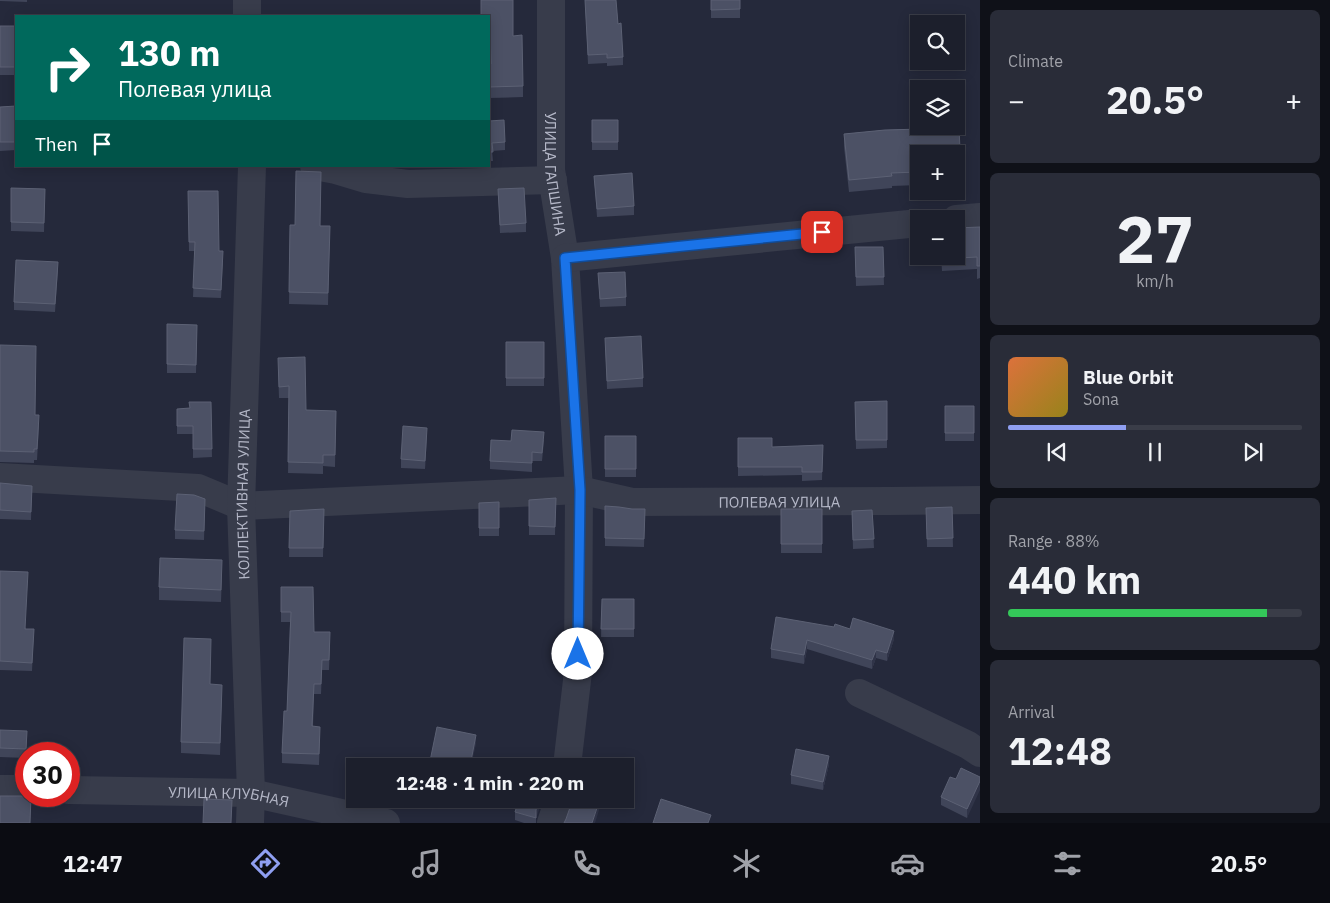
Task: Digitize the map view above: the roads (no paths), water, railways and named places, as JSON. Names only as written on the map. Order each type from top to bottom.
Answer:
[{"type":"street","points":[[247,0],[247,15]]},
{"type":"street","name":"УЛИЦА ГАПШИНА","points":[[551,0],[551,170],[565,258],[580,490],[578,672],[568,758]]},
{"type":"street","name":"КОЛЛЕКТИВНАЯ УЛИЦА","points":[[250,823],[241,506],[252,167]]},
{"type":"street","points":[[320,167],[366,178],[408,184],[553,180]]},
{"type":"street","points":[[965,218],[980,217]]},
{"type":"street","points":[[565,258],[910,224]]},
{"type":"street","points":[[0,477],[198,488],[241,506]]},
{"type":"street","name":"ПОЛЕВАЯ УЛИЦА","points":[[241,506],[580,490],[632,502],[980,500]]},
{"type":"street","points":[[859,693],[968,745],[980,753]]},
{"type":"street","points":[[0,789],[15,789]]},
{"type":"street","name":"УЛИЦА КЛУБНАЯ","points":[[80,790],[250,793],[386,823]]},
{"type":"street","points":[[551,823],[556,808]]}]
